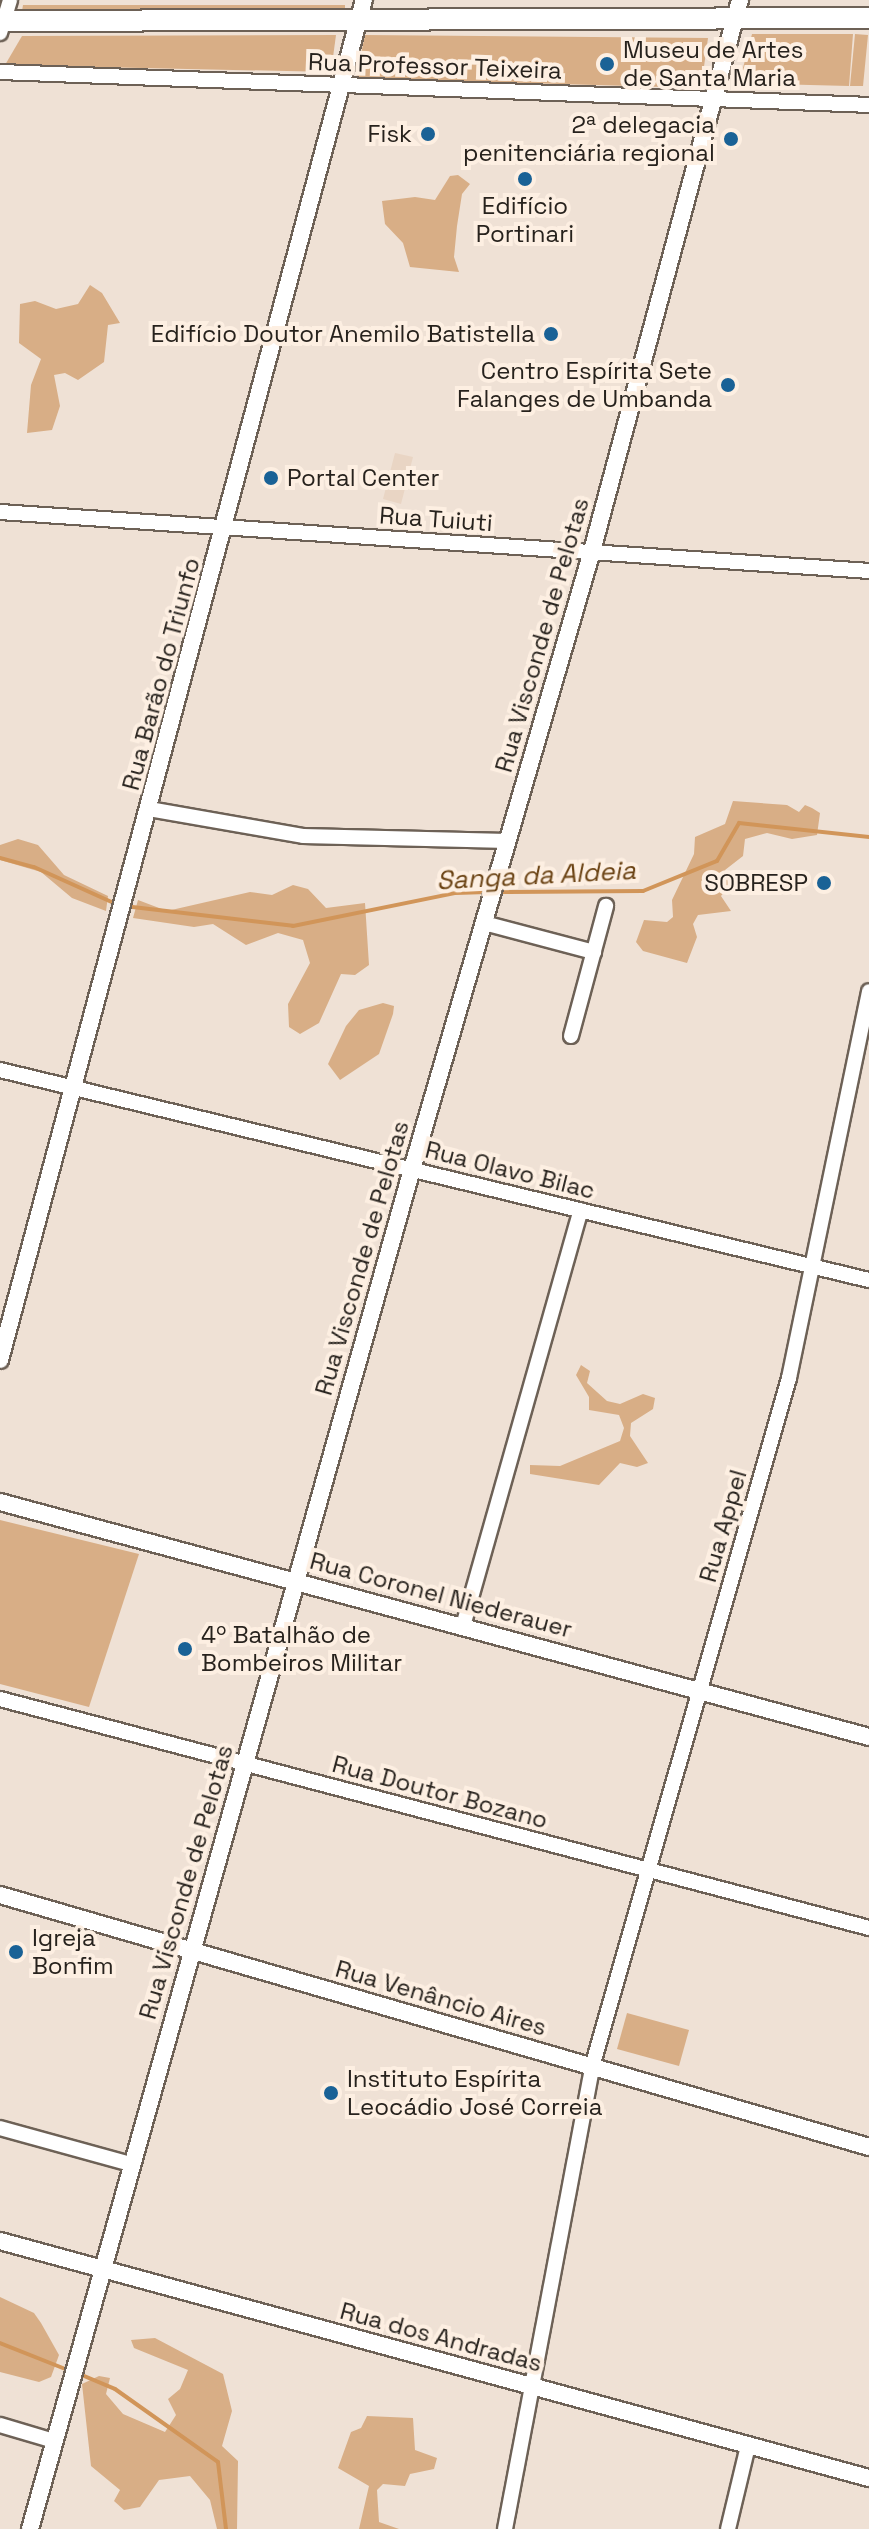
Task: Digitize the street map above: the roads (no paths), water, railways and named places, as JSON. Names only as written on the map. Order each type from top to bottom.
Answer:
[{"type":"main road","points":[[1,25],[362,9],[738,9],[869,18]]},
{"type":"street","points":[[1,25],[10,0]]},
{"type":"street","name":"Rua Barão do Triunfo","points":[[0,1360],[362,9]]},
{"type":"street","name":"Rua Visconde de Pelotas","points":[[30,2529],[295,1580],[592,551],[738,9]]},
{"type":"street","name":"Rua Professor Teixeira","points":[[0,72],[869,105]]},
{"type":"street","name":"Rua Tuiuti","points":[[0,512],[869,571]]},
{"type":"street","points":[[149,809],[303,836],[508,841]]},
{"type":"street","points":[[571,1036],[606,906]]},
{"type":"street","points":[[484,923],[594,952]]},
{"type":"street","name":"Rua Appel","points":[[505,2529],[592,2067],[789,1378],[815,1266],[869,991]]},
{"type":"street","name":"Rua Olavo Bilac","points":[[0,1070],[869,1280]]},
{"type":"street","points":[[463,1626],[581,1210]]},
{"type":"street","name":"Rua Coronel Niederauer","points":[[0,1502],[869,1737]]},
{"type":"street","name":"Rua Doutor Bozano","points":[[0,1699],[869,1928]]},
{"type":"street","name":"Rua Venâncio Aires","points":[[0,1895],[869,2147]]},
{"type":"street","points":[[0,2128],[131,2164]]},
{"type":"street","name":"Rua dos Andradas","points":[[0,2241],[869,2478]]},
{"type":"street","points":[[0,2425],[54,2441]]},
{"type":"street","points":[[728,2529],[748,2446]]},
{"type":"waterway","name":"Sanga da Aldeia","points":[[496,892],[643,891],[717,861],[739,823],[869,837]]},
{"type":"waterway","name":"Sanga da Aldeia","points":[[0,858],[34,867],[116,904]]},
{"type":"waterway","name":"Sanga da Aldeia","points":[[124,906],[293,926],[455,893],[487,892]]},
{"type":"waterway","points":[[0,2343],[68,2370]]},
{"type":"waterway","points":[[77,2373],[115,2389],[218,2462],[226,2529]]},
{"type":"place","name":"Museu de Artes de Santa Maria","points":[[607,64]]},
{"type":"place","name":"Fisk","points":[[428,134]]},
{"type":"place","name":"2ª delegacia penitenciária regional","points":[[731,139]]},
{"type":"place","name":"Edifício Portinari","points":[[525,179]]},
{"type":"place","name":"Edifício Doutor Anemilo Batistella","points":[[551,334]]},
{"type":"place","name":"Centro Espírita Sete Falanges de Umbanda","points":[[728,385]]},
{"type":"place","name":"Portal Center","points":[[271,478]]},
{"type":"place","name":"SOBRESP","points":[[824,883]]},
{"type":"place","name":"4º Batalhão de Bombeiros Militar","points":[[185,1649]]},
{"type":"place","name":"Igreja Bonfim","points":[[16,1952]]},
{"type":"place","name":"Instituto Espírita Leocádio José Correia","points":[[331,2093]]}]
